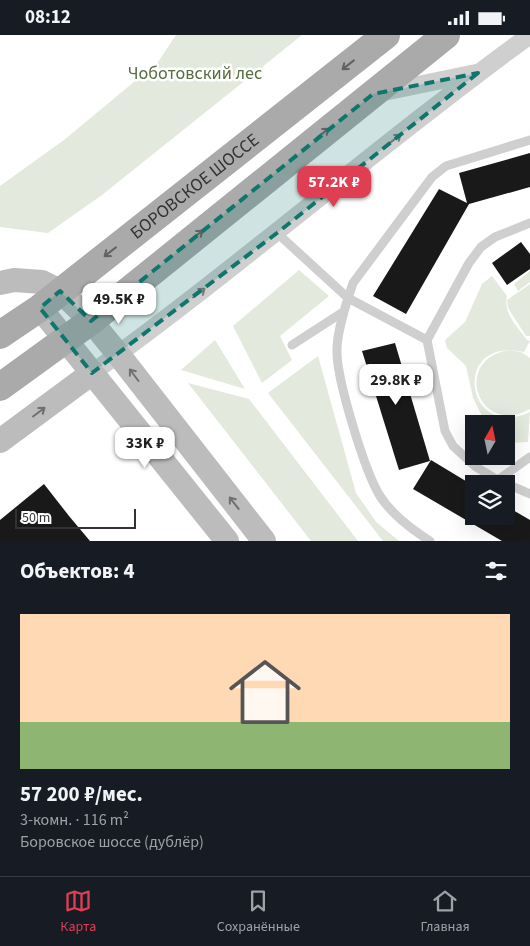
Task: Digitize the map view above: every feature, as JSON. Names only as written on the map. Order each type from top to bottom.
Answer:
[{"type":"main road","name":"БОРОВСКОЕ ШОССЕ","points":[[0,335],[40,308],[386,35]]},
{"type":"main road","points":[[0,387],[91,321],[446,35]]},
{"type":"main road","points":[[0,283],[14,280],[42,282],[60,291],[91,321],[264,541]]},
{"type":"main road","points":[[40,308],[227,541]]},
{"type":"main road","points":[[0,441],[92,373]]},
{"type":"street","points":[[92,373],[277,233],[478,73],[530,35]]},
{"type":"street","points":[[373,94],[478,73]]},
{"type":"lane","points":[[430,541],[393,513],[379,495],[368,471],[338,364],[338,332],[343,312],[359,271],[432,177],[446,166],[530,140]]},
{"type":"lane","points":[[490,475],[461,456],[445,431],[427,340],[469,263],[481,247],[495,237],[530,223]]},
{"type":"lane","points":[[277,233],[348,298],[427,340]]},
{"type":"lane","points":[[292,345],[343,312]]},
{"type":"lane","points":[[505,475],[530,457]]},
{"type":"lane","points":[[515,487],[530,494]]},
{"type":"highlighted area","points":[[478,73],[277,233],[92,373],[40,308],[60,291],[91,321],[373,94]]},
{"type":"green space","name":"Чоботовский лес","points":[[176,35],[302,35],[102,195],[48,233],[0,227],[0,186],[64,140],[158,62]]},
{"type":"green space","points":[[299,270],[329,296],[280,336],[292,360],[262,383],[233,326]]},
{"type":"green space","points":[[530,271],[530,282],[518,291],[514,284]]},
{"type":"green space","points":[[492,276],[507,296],[506,302],[509,314],[527,340],[530,341],[524,352],[500,351],[485,359],[476,372],[475,387],[480,402],[491,413],[498,415],[482,415],[473,398],[466,366],[447,348],[445,340],[465,322],[482,284]]},
{"type":"green space","points":[[530,284],[530,336],[526,336],[508,308],[507,300]]},
{"type":"green space","points":[[215,340],[245,389],[181,370]]},
{"type":"green space","points":[[510,350],[521,352],[530,358],[530,409],[512,415],[497,413],[485,405],[478,394],[477,380],[481,367],[492,356]]},
{"type":"green space","points":[[318,356],[356,493],[376,522],[399,541],[383,541],[268,393]]},
{"type":"green space","points":[[188,383],[249,399],[358,541],[311,541]]},
{"type":"green space","points":[[530,412],[528,442],[515,443],[515,416]]},
{"type":"building","points":[[530,153],[530,187],[469,204],[406,314],[373,296],[439,189],[467,203],[459,173]]},
{"type":"building","points":[[521,242],[530,254],[530,269],[507,285],[492,263]]},
{"type":"building","points":[[395,343],[430,461],[399,470],[362,351]]},
{"type":"building","points":[[431,460],[465,481],[465,519],[413,489]]},
{"type":"building","points":[[44,484],[90,541],[0,541],[0,520]]},
{"type":"building","points":[[515,511],[530,520],[530,541],[502,541],[475,525],[515,525]]}]
